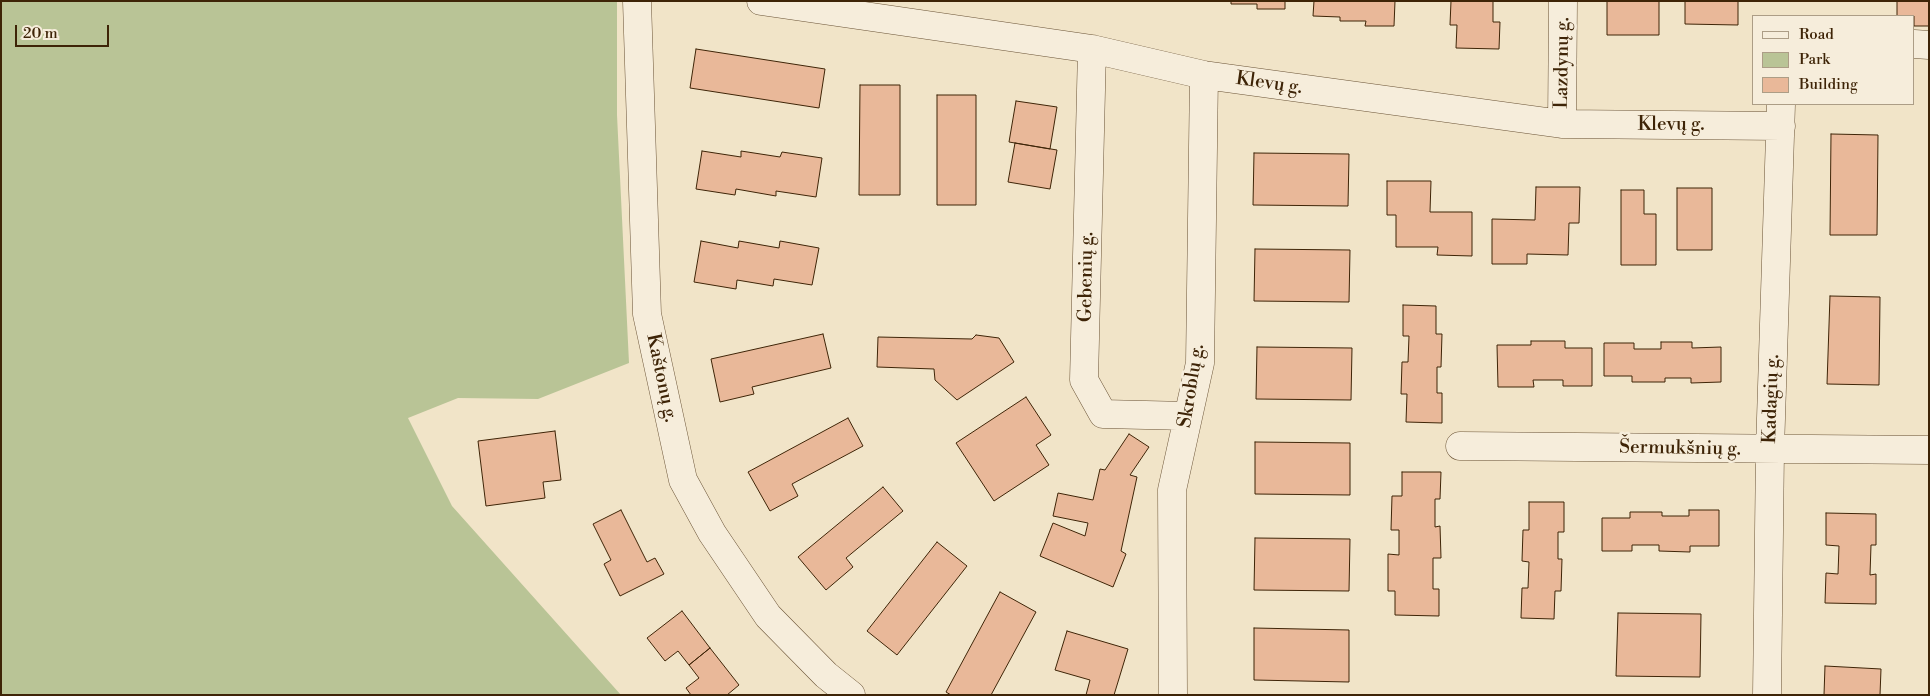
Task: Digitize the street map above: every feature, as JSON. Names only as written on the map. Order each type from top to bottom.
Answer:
[{"type":"street","name":"Kaštonų g.","points":[[637,1],[647,314],[683,480],[712,533],[768,616],[826,675],[851,695]]},
{"type":"street","name":"Klevų g.","points":[[761,1],[1092,50],[1204,75],[1562,124],[1781,115]]},
{"type":"street","name":"Lazdynų g.","points":[[1562,124],[1563,1]]},
{"type":"street","points":[[1915,44],[1929,45]]},
{"type":"street","name":"Gebenių g.","points":[[1092,50],[1084,380],[1103,414],[1188,416]]},
{"type":"street","name":"Skroblų g.","points":[[1173,695],[1172,490],[1200,364],[1204,75]]},
{"type":"street","name":"Kadagių g.","points":[[1766,695],[1770,450],[1781,115]]},
{"type":"street","name":"Šermukšnių g.","points":[[1460,446],[1929,450]]},
{"type":"green space","points":[[1,1],[617,1],[617,115],[629,363],[538,399],[458,398],[408,418],[452,506],[621,695],[1,695]]},
{"type":"building","points":[[1231,1],[1285,1],[1285,9],[1257,9],[1257,4],[1231,4]]},
{"type":"building","points":[[1314,1],[1395,1],[1394,26],[1365,26],[1366,21],[1340,21],[1340,17],[1313,16]]},
{"type":"building","points":[[1451,1],[1493,1],[1493,22],[1500,22],[1499,49],[1456,48],[1457,25],[1450,25]]},
{"type":"building","points":[[1607,1],[1659,1],[1659,35],[1607,35]]},
{"type":"building","points":[[1685,1],[1738,1],[1738,25],[1685,24]]},
{"type":"building","points":[[1897,1],[1929,1],[1929,26],[1915,26],[1915,15],[1897,15]]},
{"type":"building","points":[[696,49],[825,69],[819,108],[690,88]]},
{"type":"building","points":[[860,85],[900,85],[900,195],[859,195]]},
{"type":"building","points":[[937,95],[976,95],[976,205],[937,205]]},
{"type":"building","points":[[1016,101],[1057,107],[1050,149],[1009,142]]},
{"type":"building","points":[[1831,134],[1878,135],[1877,235],[1830,235]]},
{"type":"building","points":[[1015,143],[1057,150],[1050,189],[1008,182]]},
{"type":"building","points":[[702,151],[741,157],[741,151],[780,157],[782,152],[822,158],[816,197],[776,191],[776,196],[736,189],[735,195],[696,189]]},
{"type":"building","points":[[1254,153],[1349,154],[1348,206],[1253,205]]},
{"type":"building","points":[[1387,181],[1431,181],[1430,212],[1472,212],[1472,256],[1437,255],[1438,247],[1396,247],[1396,215],[1387,215]]},
{"type":"building","points":[[1536,187],[1580,187],[1579,223],[1569,223],[1568,255],[1527,254],[1527,264],[1492,264],[1492,219],[1535,220]]},
{"type":"building","points":[[1677,188],[1712,188],[1712,250],[1677,250]]},
{"type":"building","points":[[1621,190],[1644,190],[1644,214],[1656,214],[1656,265],[1621,265]]},
{"type":"building","points":[[701,241],[738,248],[739,241],[779,248],[780,241],[819,248],[812,285],[774,279],[773,286],[737,280],[736,289],[694,282]]},
{"type":"building","points":[[1255,249],[1350,250],[1349,302],[1254,301]]},
{"type":"building","points":[[1830,296],[1880,297],[1879,385],[1827,384]]},
{"type":"building","points":[[1403,305],[1436,306],[1436,334],[1442,334],[1441,367],[1437,367],[1437,393],[1442,393],[1442,423],[1406,422],[1407,394],[1401,394],[1402,362],[1408,362],[1409,336],[1403,336]]},
{"type":"building","points":[[823,334],[831,368],[752,387],[754,394],[720,402],[711,359]]},
{"type":"building","points":[[976,335],[999,338],[1014,362],[957,400],[935,380],[934,369],[877,367],[878,337],[972,339]]},
{"type":"building","points":[[1531,341],[1565,341],[1565,348],[1592,348],[1592,386],[1563,386],[1563,380],[1533,380],[1534,387],[1498,387],[1497,345],[1531,345]]},
{"type":"building","points":[[1661,342],[1692,342],[1692,348],[1721,347],[1721,382],[1691,383],[1691,378],[1665,378],[1665,382],[1632,382],[1632,376],[1604,376],[1604,343],[1634,343],[1634,349],[1661,349]]},
{"type":"building","points":[[1257,347],[1352,348],[1351,400],[1256,399]]},
{"type":"building","points":[[1026,397],[1051,435],[1036,445],[1049,465],[994,501],[956,443]]},
{"type":"building","points":[[848,418],[863,446],[792,484],[798,496],[770,511],[748,472]]},
{"type":"building","points":[[555,431],[561,480],[543,482],[545,498],[486,506],[478,441]]},
{"type":"building","points":[[1129,434],[1149,447],[1130,475],[1137,477],[1121,551],[1126,554],[1113,587],[1040,556],[1053,523],[1085,536],[1088,523],[1053,516],[1058,493],[1093,500],[1100,469],[1105,470]]},
{"type":"building","points":[[1255,442],[1350,443],[1350,495],[1255,494]]},
{"type":"building","points":[[1402,472],[1441,472],[1440,499],[1435,499],[1435,527],[1440,526],[1441,558],[1433,558],[1433,589],[1439,589],[1439,616],[1395,615],[1395,591],[1388,591],[1388,554],[1399,555],[1399,530],[1391,530],[1392,496],[1402,496]]},
{"type":"building","points":[[883,487],[903,511],[846,558],[853,567],[826,590],[798,557]]},
{"type":"building","points":[[1529,502],[1564,502],[1564,532],[1558,532],[1558,559],[1562,559],[1561,591],[1555,591],[1554,619],[1521,618],[1522,588],[1528,588],[1529,562],[1522,561],[1523,530],[1529,530]]},
{"type":"building","points":[[621,510],[647,562],[655,558],[664,574],[620,596],[604,564],[611,560],[593,524]]},
{"type":"building","points":[[1689,510],[1719,510],[1719,546],[1690,546],[1690,552],[1659,551],[1659,545],[1632,545],[1632,551],[1602,551],[1602,518],[1630,518],[1630,512],[1662,512],[1662,516],[1689,516]]},
{"type":"building","points":[[1826,513],[1876,514],[1876,545],[1871,545],[1870,575],[1876,574],[1876,604],[1825,603],[1826,573],[1838,574],[1839,546],[1826,545]]},
{"type":"building","points":[[1255,538],[1350,539],[1349,591],[1254,590]]},
{"type":"building","points":[[937,542],[967,566],[897,655],[867,631]]},
{"type":"building","points":[[1000,592],[1036,612],[991,695],[951,695],[946,692]]},
{"type":"building","points":[[682,611],[710,648],[689,665],[678,651],[665,661],[647,638]]},
{"type":"building","points":[[1618,613],[1701,614],[1700,677],[1616,676]]},
{"type":"building","points":[[1254,628],[1349,630],[1349,682],[1254,680]]},
{"type":"building","points":[[1067,631],[1128,649],[1114,695],[1086,695],[1090,680],[1055,670]]},
{"type":"building","points":[[710,648],[739,685],[727,695],[691,695],[686,688],[699,678],[689,665]]},
{"type":"building","points":[[1825,666],[1881,669],[1880,695],[1824,695]]}]
